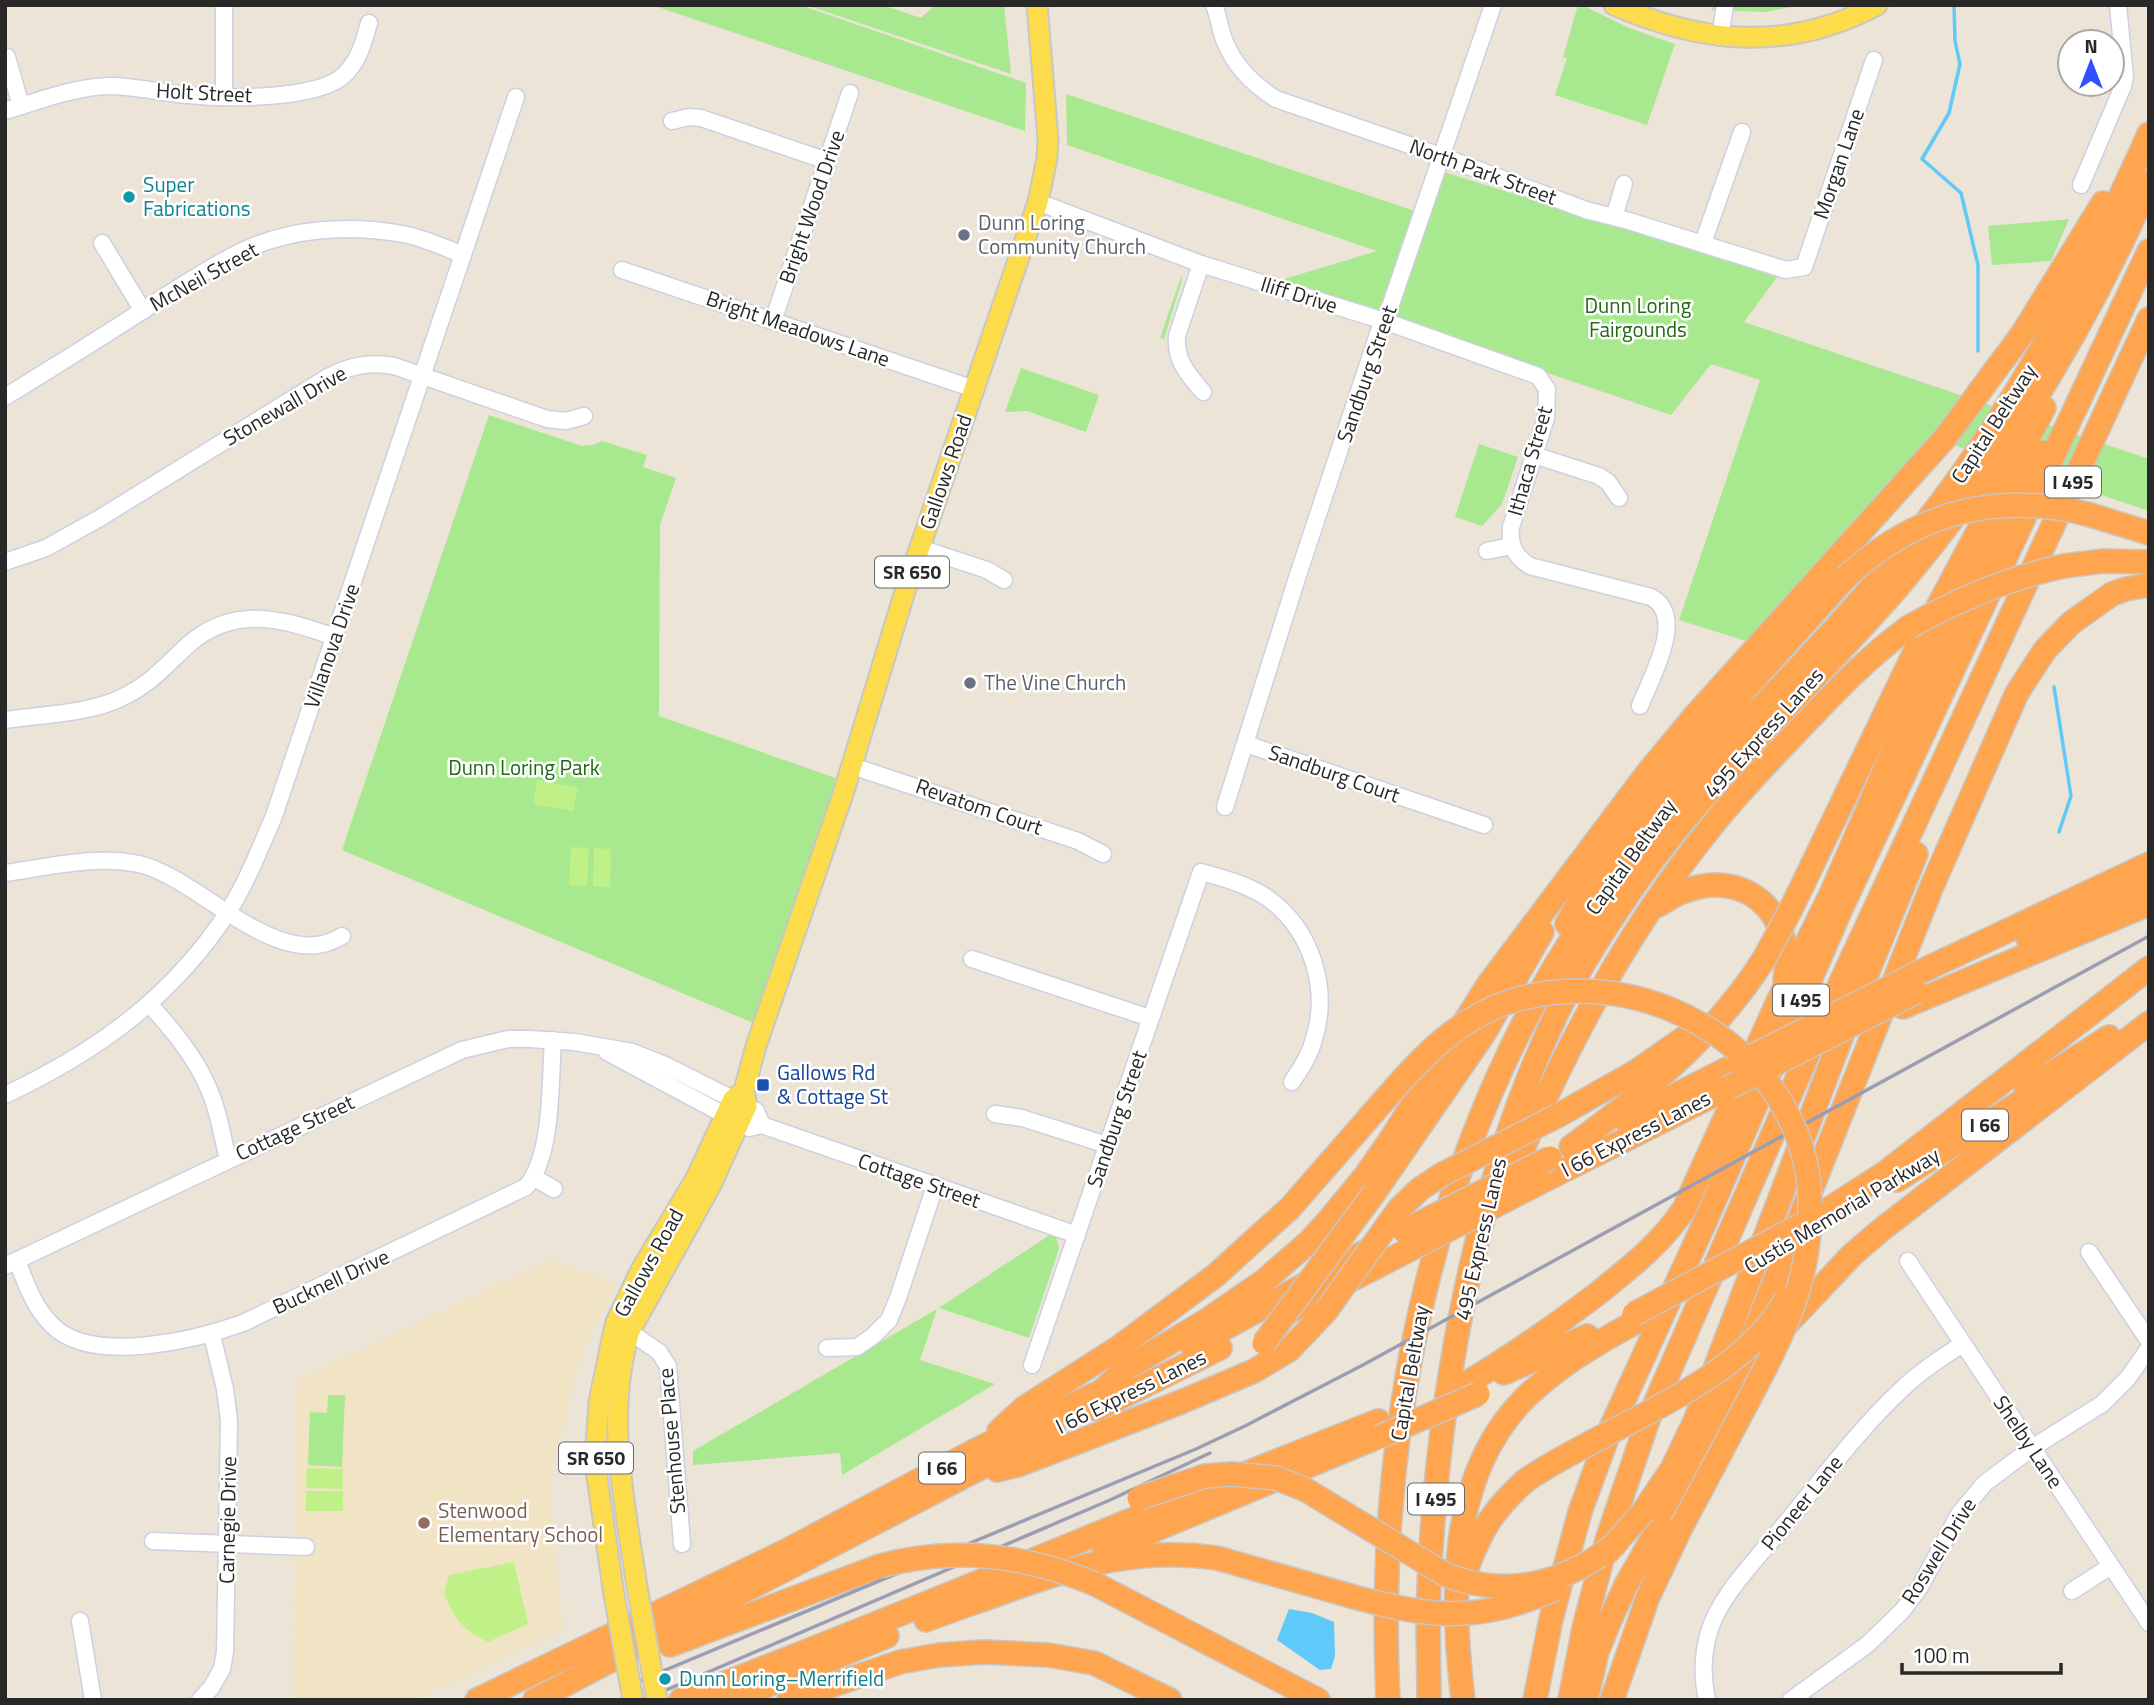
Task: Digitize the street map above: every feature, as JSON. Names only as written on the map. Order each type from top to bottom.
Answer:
[{"type":"highway","points":[[1100,1393],[1125,1369],[1206,1321],[1264,1281],[1310,1241],[1328,1221],[1366,1175],[1391,1139],[1488,985],[1648,771],[1945,438],[2023,333],[2149,124]]},
{"type":"highway","name":"Capital Beltway","points":[[1388,1700],[1388,1539],[1395,1462],[1410,1355],[1451,1198],[1468,1149],[1510,1050],[1549,977],[1581,926],[1669,804],[1893,563],[1989,437],[2063,312],[2149,135]]},
{"type":"highway","name":"495 Express Lanes","points":[[1429,1700],[1429,1588],[1433,1527],[1446,1411],[1460,1329],[1497,1166],[1515,1113],[1558,1010],[1639,879],[1687,818],[1901,584],[1999,456],[2049,377],[2103,282],[2149,183]]},
{"type":"highway","name":"I 495","points":[[1535,1700],[1550,1619],[1577,1523],[1610,1430],[1705,1222],[1840,911],[2149,251]]},
{"type":"highway","points":[[1561,1152],[1634,1101],[1686,1054],[1740,996],[1762,963],[1790,911],[1926,629],[2029,440],[2103,282]]},
{"type":"highway","points":[[681,1700],[1378,1429],[1454,1391],[1479,1385],[1639,1261],[1670,1230],[1684,1209],[1780,998],[1832,892],[1939,645],[2000,526],[2117,319]]},
{"type":"highway","name":"I 495","points":[[1570,1700],[1584,1628],[1607,1540],[1648,1420],[1810,1049],[2149,319]]},
{"type":"highway","points":[[1510,1050],[1564,930],[1611,846],[1650,794],[1845,578],[1877,551],[1936,519],[1980,507],[2023,505],[2066,509],[2149,533]]},
{"type":"highway","points":[[1460,1329],[1499,1209],[1554,1077],[1598,995],[1680,867],[1747,785],[1853,673],[1909,627],[1965,597],[2027,574],[2103,561],[2149,562]]},
{"type":"highway","points":[[1711,1435],[1922,911],[2012,702],[2045,650],[2071,623],[2112,594],[2149,585]]},
{"type":"highway","points":[[1024,1585],[1091,1563],[1169,1553],[1240,1563],[1354,1597],[1423,1614],[1472,1614],[1523,1602],[1569,1582],[1601,1558],[1643,1512],[1672,1469],[1695,1421],[1844,1030],[1923,839],[1937,777]]},
{"type":"highway","points":[[1181,1402],[1234,1373],[1264,1343],[1374,1193],[1483,1035],[1586,856]]},
{"type":"highway","name":"I 66","points":[[477,1700],[786,1551],[980,1448],[1100,1393],[1282,1299],[1404,1242],[1561,1152],[1738,1063],[1913,990],[2146,871]]},
{"type":"highway","points":[[1643,923],[1659,905],[1686,889],[1718,885],[1745,892],[1770,910],[1784,935],[1787,962],[1780,998]]},
{"type":"highway","points":[[1913,990],[2149,904]]},
{"type":"highway","points":[[960,1479],[1018,1465],[1181,1402],[1254,1371],[1279,1357],[1326,1311],[1399,1209],[1420,1189],[1441,1175],[1559,1115],[1637,1071],[1677,1044],[1730,998],[1762,963]]},
{"type":"highway","points":[[1458,1629],[1466,1571],[1477,1540],[1490,1516],[1525,1481],[1703,1380],[1755,1341],[1780,1309],[1791,1289],[1817,1225],[2149,968]]},
{"type":"highway","points":[[980,1448],[1024,1408],[1118,1348],[1216,1275],[1290,1208],[1434,1046],[1468,1021],[1505,1004],[1541,994],[1574,990],[1608,992],[1652,1002],[1684,1015],[1730,1044],[1747,1058],[1772,1090],[1790,1122],[1806,1168],[1810,1202],[1817,1225],[1790,1317],[1777,1347],[1681,1527],[1648,1597],[1612,1700]]},
{"type":"highway","name":"I 66 Express Lanes","points":[[535,1700],[1040,1437],[1230,1343],[1404,1242],[1541,1182],[1728,1088],[1913,990]]},
{"type":"highway","points":[[1885,1173],[1918,1157],[2149,1012]]},
{"type":"highway","points":[[1586,1700],[1597,1652],[1626,1586],[1734,1395],[1768,1346],[1852,1255],[1934,1187],[2149,1021]]},
{"type":"highway","name":"Custis Memorial Parkway","points":[[1634,1319],[1730,1277],[2149,1021]]},
{"type":"highway","points":[[1463,1700],[1458,1629],[1461,1527],[1468,1493],[1481,1461],[1523,1401],[1545,1380],[1634,1319]]},
{"type":"highway","name":"I 66","points":[[732,1700],[937,1616],[1024,1585],[1634,1319]]},
{"type":"highway","points":[[754,1672],[799,1645],[1075,1528],[1139,1498],[1205,1476],[1232,1474],[1276,1478],[1316,1496],[1446,1575],[1493,1588],[1521,1586],[1552,1579],[1594,1559],[1617,1543]]},
{"type":"highway","points":[[578,1679],[880,1566],[918,1558],[973,1554],[1034,1563],[1095,1584],[1318,1700]]},
{"type":"highway","points":[[789,1700],[900,1662],[939,1655],[984,1652],[1048,1655],[1094,1663],[1170,1700]]},
{"type":"main road","name":"Gallows Road","points":[[633,1700],[614,1595],[595,1463],[599,1402],[642,1268],[738,1107],[852,766],[920,548],[1038,202],[1048,139],[1037,5]]},
{"type":"main road","points":[[1614,5],[1661,24],[1720,37],[1744,38],[1793,35],[1845,20],[1877,5]]},
{"type":"main road","name":"Gallows Road","points":[[623,1326],[617,1422],[620,1467],[657,1700]]},
{"type":"street","points":[[224,5],[224,97]]},
{"type":"street","name":"Sandburg Street","points":[[1246,744],[1297,578],[1493,5]]},
{"type":"street","points":[[1720,37],[1725,5]]},
{"type":"street","points":[[2081,185],[2125,77],[2118,5]]},
{"type":"street","name":"North Park Street","points":[[1217,6],[1224,42],[1235,61],[1255,85],[1276,99],[1586,210],[1703,243],[1780,269],[1804,267]]},
{"type":"street","name":"Holt Street","points":[[13,109],[79,90],[107,86],[224,97],[275,95],[332,83],[344,75],[355,62],[369,23]]},
{"type":"street","points":[[7,57],[13,109]]},
{"type":"street","name":"Morgan Lane","points":[[1804,267],[1874,60]]},
{"type":"street","name":"Bright Wood Drive","points":[[773,321],[850,93]]},
{"type":"street","name":"Villanova Drive","points":[[5,1095],[73,1061],[149,1004],[190,962],[228,911],[256,860],[274,816],[335,637],[516,97]]},
{"type":"street","points":[[672,121],[689,117],[701,118],[827,161]]},
{"type":"street","points":[[1703,243],[1742,132]]},
{"type":"street","points":[[1614,217],[1624,184]]},
{"type":"street","name":"Iliff Drive","points":[[1038,202],[1200,264],[1384,321],[1531,372],[1544,382],[1548,397]]},
{"type":"street","name":"McNeil Street","points":[[5,397],[237,254],[285,236],[324,229],[366,229],[405,234],[463,254]]},
{"type":"street","points":[[102,243],[144,311]]},
{"type":"street","points":[[1200,264],[1177,336],[1177,346],[1184,369],[1203,392]]},
{"type":"street","name":"Bright Meadows Lane","points":[[622,270],[974,389]]},
{"type":"street","name":"Stonewall Drive","points":[[5,562],[46,548],[100,519],[343,369],[359,364],[379,363],[423,375],[547,419],[566,421],[584,416]]},
{"type":"street","name":"Ithaca Street","points":[[1548,397],[1546,418],[1511,527],[1511,546],[1516,555],[1530,566],[1651,597],[1663,606],[1667,614],[1667,632],[1640,706]]},
{"type":"street","points":[[1534,455],[1599,476],[1608,482],[1619,498]]},
{"type":"street","points":[[1487,551],[1511,546]]},
{"type":"street","points":[[920,548],[987,570],[1004,580]]},
{"type":"street","points":[[5,720],[101,706],[119,699],[159,675],[189,644],[207,631],[239,620],[261,618],[286,621],[335,637]]},
{"type":"street","name":"Sandburg Court","points":[[1225,807],[1246,744],[1484,825]]},
{"type":"street","name":"Revatom Court","points":[[852,766],[1078,841],[1103,854]]},
{"type":"street","points":[[5,873],[77,863],[109,861],[138,864],[171,876],[268,935],[300,946],[323,946],[342,936]]},
{"type":"street","name":"Sandburg Street","points":[[1032,1365],[1201,872],[1230,880],[1265,897],[1291,920],[1310,952],[1320,989],[1318,1025],[1307,1058],[1292,1082]]},
{"type":"street","points":[[972,959],[1150,1018]]},
{"type":"street","points":[[149,1004],[188,1051],[207,1085],[228,1160]]},
{"type":"street","name":"Cottage Street","points":[[11,1263],[462,1050],[508,1040],[553,1040],[632,1052],[738,1107],[751,1129],[762,1125],[1077,1235]]},
{"type":"street","points":[[553,1040],[545,1144],[535,1178],[554,1189]]},
{"type":"street","points":[[995,1114],[1022,1118],[1107,1145]]},
{"type":"street","name":"Bucknell Drive","points":[[11,1263],[42,1314],[54,1327],[76,1340],[111,1347],[212,1335],[305,1295],[518,1193],[535,1178]]},
{"type":"street","points":[[827,1348],[857,1347],[889,1320],[935,1186]]},
{"type":"street","points":[[2089,1252],[2149,1341]]},
{"type":"street","name":"Shelby Lane","points":[[1908,1261],[2149,1623]]},
{"type":"street","name":"Stenhouse Place","points":[[623,1326],[659,1352],[668,1366],[682,1544]]},
{"type":"street","name":"Carnegie Drive","points":[[200,1700],[222,1669],[225,1652],[229,1413],[212,1335]]},
{"type":"street","name":"Pioneer Lane","points":[[1707,1700],[1703,1678],[1707,1640],[1716,1615],[1731,1591],[1868,1423],[1913,1380],[1963,1344]]},
{"type":"street","name":"Roswell Drive","points":[[1791,1700],[1853,1657],[1885,1629],[1920,1587],[1946,1534],[1978,1490],[2032,1448],[2102,1404],[2128,1378],[2149,1348]]},
{"type":"street","points":[[153,1541],[306,1547]]},
{"type":"street","points":[[2072,1591],[2111,1566]]},
{"type":"street","points":[[80,1621],[93,1700]]},
{"type":"shaded area","name":"Stenwood Elementary School","points":[[550,1260],[618,1284],[580,1360],[549,1480],[563,1631],[414,1700],[293,1700],[297,1380]]},
{"type":"green space","points":[[652,5],[800,5],[1026,83],[1025,131]]},
{"type":"green space","points":[[806,5],[882,5],[921,18],[935,5],[1004,5],[1011,74]]},
{"type":"green space","points":[[1578,5],[1629,28],[1675,44],[1647,125],[1555,95],[1567,58],[1563,57]]},
{"type":"green space","points":[[1715,5],[1805,5],[1764,12],[1711,10]]},
{"type":"green space","name":"Dunn Loring Fairgounds","points":[[1066,94],[1424,214],[1444,172],[1777,277],[1744,322],[2149,459],[2149,511],[1936,439],[1920,463],[1746,641],[1679,620],[1760,380],[1711,364],[1671,415],[1278,281],[1377,251],[1067,145]]},
{"type":"green space","points":[[2069,219],[2051,261],[1992,265],[1988,226]]},
{"type":"green space","points":[[1182,274],[1164,339],[1160,338]]},
{"type":"green space","points":[[1021,368],[1099,395],[1086,432],[1027,411],[1005,412]]},
{"type":"green space","name":"Dunn Loring Park","points":[[489,415],[582,446],[602,441],[647,455],[643,467],[676,478],[660,525],[659,716],[847,782],[763,1027],[342,850]]},
{"type":"green space","points":[[1479,444],[1518,457],[1502,504],[1482,526],[1455,517]]},
{"type":"green space","points":[[537,780],[578,788],[573,811],[533,804]]},
{"type":"green space","points":[[571,847],[589,848],[587,886],[569,885]]},
{"type":"green space","points":[[594,848],[611,849],[610,887],[593,886]]},
{"type":"green space","points":[[1051,1234],[1056,1237],[1059,1249],[1029,1338],[939,1308]]},
{"type":"green space","points":[[937,1309],[920,1360],[995,1384],[842,1475],[840,1453],[693,1465],[693,1451]]},
{"type":"green space","points":[[328,1395],[345,1395],[342,1467],[308,1465],[310,1412],[327,1413]]},
{"type":"green space","points":[[307,1468],[343,1469],[343,1489],[306,1488]]},
{"type":"green space","points":[[306,1491],[343,1491],[343,1511],[306,1511]]},
{"type":"green space","points":[[514,1562],[528,1624],[488,1642],[460,1623],[452,1610],[444,1594],[449,1575]]},
{"type":"water","points":[[1289,1609],[1312,1613],[1334,1622],[1335,1656],[1331,1669],[1320,1670],[1277,1640]]},
{"type":"waterway","points":[[1954,5],[1955,41],[1960,64],[1949,113],[1922,159],[1961,193],[1978,265],[1978,351]]},
{"type":"waterway","points":[[2054,687],[2071,796],[2059,832]]},
{"type":"railway","points":[[627,1686],[1196,1449],[1245,1426],[1361,1366],[2149,936]]},
{"type":"railway","points":[[643,1700],[1110,1500],[1210,1453]]},
{"type":"place","name":"Super Fabrications","points":[[129,197]]},
{"type":"place","name":"Dunn Loring Community Church","points":[[964,235]]},
{"type":"place","name":"The Vine Church","points":[[970,683]]},
{"type":"place","name":"Gallows Rd & Cottage St","points":[[763,1085]]},
{"type":"place","name":"Stenwood Elementary School","points":[[424,1523]]},
{"type":"place","name":"Dunn Loring–Merrifield","points":[[665,1679]]}]
